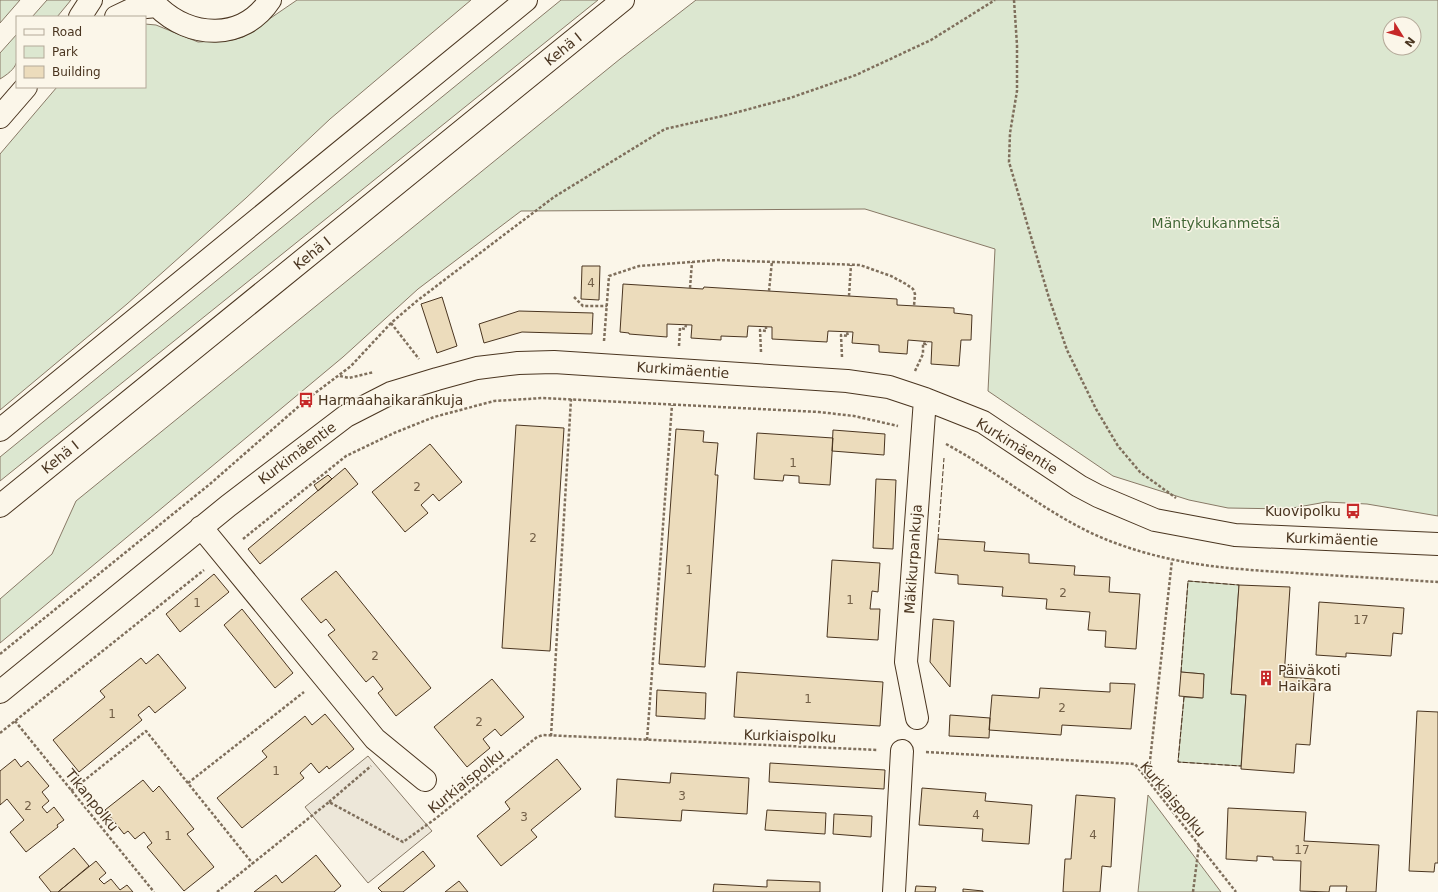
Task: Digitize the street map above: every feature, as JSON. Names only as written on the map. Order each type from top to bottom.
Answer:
[{"type":"main road","points":[[81,16],[91,0]]},
{"type":"main road","points":[[0,430],[526,0]]},
{"type":"main road","name":"Kehä I","points":[[0,506],[623,0]]},
{"type":"main road","points":[[118,16],[135,8],[155,3],[176,22],[200,30],[213,31],[237,26],[248,21],[270,1]]},
{"type":"main road","points":[[0,117],[25,88]]},
{"type":"main road","name":"Kurkimäentie","points":[[0,692],[201,527],[346,416],[391,393],[477,368],[518,363],[554,362],[847,380],[889,387],[925,399],[983,422],[1079,486],[1098,496],[1155,520],[1235,535],[1438,544]]},
{"type":"main road","name":"Mäkikurpankuja","points":[[918,718],[906,662],[925,399]]},
{"type":"main road","points":[[201,527],[375,739],[425,780]]},
{"type":"main road","points":[[894,892],[902,751]]},
{"type":"path","points":[[0,654],[210,484],[306,400],[351,366],[391,323],[442,280],[554,197],[665,129],[727,115],[790,98],[856,75],[931,40],[995,0]]},
{"type":"path","points":[[1014,0],[1017,45],[1017,91],[1010,133],[1009,162],[1049,298],[1067,350],[1096,409],[1118,446],[1140,472],[1178,500]]},
{"type":"path","points":[[769,291],[772,261]]},
{"type":"path","points":[[603,349],[609,276],[639,266],[692,262],[772,261],[851,265],[872,268],[906,284],[913,289],[915,294],[914,306]]},
{"type":"path","points":[[690,288],[692,262]]},
{"type":"path","points":[[849,296],[851,265]]},
{"type":"path","points":[[574,297],[583,306],[607,306]]},
{"type":"path","points":[[391,323],[422,364]]},
{"type":"path","points":[[679,353],[680,328],[685,329],[686,325]]},
{"type":"path","points":[[761,357],[760,330],[766,331],[766,327]]},
{"type":"path","points":[[842,363],[841,335],[848,336],[847,332]]},
{"type":"path","points":[[913,376],[923,354],[923,343],[926,344],[926,341]]},
{"type":"path","points":[[238,543],[346,456],[394,433],[434,417],[494,401],[543,398],[819,412],[884,422],[904,428]]},
{"type":"path","points":[[551,736],[571,399]]},
{"type":"path","points":[[647,740],[672,405]]},
{"type":"path","points":[[1148,779],[1172,560]]},
{"type":"path","points":[[0,733],[206,569]]},
{"type":"path","points":[[188,783],[305,692]]},
{"type":"path","name":"Tikanpolku","points":[[15,721],[154,892]]},
{"type":"path","points":[[71,791],[146,731],[252,864]]},
{"type":"path","name":"Kurkiaispolku","points":[[329,802],[403,842],[435,819],[537,737],[551,736],[902,751],[1135,764],[1236,892]]},
{"type":"path","points":[[217,892],[374,764]]},
{"type":"path","points":[[1193,892],[1199,845]]},
{"type":"green space","points":[[0,0],[20,0],[0,23]]},
{"type":"green space","points":[[47,0],[71,0],[58,16],[33,16]]},
{"type":"green space","points":[[297,0],[471,0],[330,119],[246,198],[127,304],[0,410],[0,154],[56,88],[146,88],[146,24],[156,25],[198,42],[232,40],[243,37]]},
{"type":"green space","points":[[561,0],[598,0],[0,481],[0,457]]},
{"type":"green space","name":"Mäntykukanmetsä","points":[[696,0],[1438,0],[1438,516],[1367,504],[1326,502],[1287,509],[1228,508],[1189,500],[1113,476],[988,391],[995,249],[865,209],[521,211],[418,289],[343,357],[0,643],[0,599],[52,554],[76,501],[620,59]]},
{"type":"green space","points":[[16,35],[16,62],[12,69],[0,79],[0,53]]},
{"type":"green space","points":[[1188,581],[1239,585],[1231,694],[1246,695],[1241,766],[1178,762],[1184,697],[1202,698],[1204,674],[1181,672]]},
{"type":"green space","points":[[1148,795],[1221,892],[1138,892]]},
{"type":"shaded area","points":[[368,756],[432,831],[368,883],[305,807]]},
{"type":"building","points":[[582,266],[600,266],[599,300],[581,299]]},
{"type":"building","points":[[623,284],[703,289],[704,287],[897,299],[897,305],[954,308],[954,313],[972,315],[971,340],[961,340],[959,366],[931,364],[932,342],[908,340],[907,354],[879,352],[879,345],[852,343],[853,332],[828,331],[827,342],[772,339],[772,327],[748,326],[747,337],[721,336],[721,340],[691,338],[692,325],[667,324],[667,337],[629,334],[620,332]]},
{"type":"building","points":[[442,297],[457,346],[437,353],[421,304]]},
{"type":"building","points":[[519,311],[593,313],[592,334],[522,332],[484,343],[479,324]]},
{"type":"building","points":[[516,425],[564,428],[550,651],[502,648]]},
{"type":"building","points":[[676,429],[704,431],[703,442],[718,443],[715,475],[718,475],[705,667],[659,664]]},
{"type":"building","points":[[833,430],[885,434],[884,455],[832,451]]},
{"type":"building","points":[[757,433],[833,438],[830,485],[799,483],[799,476],[784,475],[783,481],[754,479]]},
{"type":"building","points":[[430,444],[462,482],[439,501],[433,494],[421,505],[428,513],[405,532],[372,492]]},
{"type":"building","points":[[345,468],[358,484],[260,564],[248,549]]},
{"type":"building","points":[[328,475],[332,479],[318,491],[314,485]]},
{"type":"building","points":[[876,479],[896,480],[893,549],[873,548]]},
{"type":"building","points":[[938,539],[985,542],[984,551],[1029,554],[1029,563],[1075,566],[1074,575],[1110,577],[1109,592],[1140,594],[1136,649],[1105,647],[1106,631],[1088,630],[1090,612],[1046,609],[1047,599],[1002,596],[1003,587],[958,584],[958,575],[935,573]]},
{"type":"building","points":[[832,560],[880,563],[878,592],[872,591],[870,609],[880,609],[878,640],[827,637]]},
{"type":"building","points":[[336,571],[431,688],[396,716],[378,693],[383,689],[373,676],[366,682],[328,635],[335,630],[326,619],[321,623],[301,599]]},
{"type":"building","points":[[214,574],[229,592],[180,632],[166,614]]},
{"type":"building","name":"Päiväkoti Haikara","points":[[1239,585],[1290,587],[1284,677],[1315,679],[1310,745],[1296,744],[1294,773],[1241,769],[1246,695],[1231,694]]},
{"type":"building","points":[[1319,602],[1404,608],[1402,634],[1393,633],[1391,656],[1346,653],[1346,657],[1316,655]]},
{"type":"building","points":[[242,609],[293,673],[275,688],[224,625]]},
{"type":"building","points":[[933,619],[954,621],[950,687],[930,662]]},
{"type":"building","points":[[158,654],[186,688],[155,713],[149,706],[138,715],[142,720],[79,772],[53,740],[105,697],[100,691],[141,658],[146,664]]},
{"type":"building","points":[[737,672],[883,682],[880,726],[734,717]]},
{"type":"building","points":[[1181,672],[1204,674],[1203,698],[1179,696]]},
{"type":"building","points":[[492,679],[524,717],[501,736],[495,729],[483,739],[490,748],[467,767],[434,727]]},
{"type":"building","points":[[1110,683],[1135,684],[1131,729],[1062,725],[1061,735],[989,730],[992,695],[1039,698],[1040,688],[1110,692]]},
{"type":"building","points":[[657,690],[706,693],[705,719],[656,716]]},
{"type":"building","points":[[1417,711],[1438,712],[1438,863],[1435,863],[1434,872],[1409,871]]},
{"type":"building","points":[[325,714],[354,749],[329,769],[327,766],[319,773],[311,763],[300,773],[304,778],[242,828],[217,798],[267,757],[262,751],[305,716],[312,725]]},
{"type":"building","points":[[950,715],[990,718],[989,738],[949,736]]},
{"type":"building","points":[[15,759],[21,767],[28,761],[49,786],[42,792],[49,801],[42,807],[47,813],[54,807],[64,820],[57,825],[58,827],[26,852],[10,832],[24,820],[7,799],[0,805],[0,771]]},
{"type":"building","points":[[557,759],[581,789],[531,830],[537,837],[501,866],[477,836],[510,809],[505,802]]},
{"type":"building","points":[[770,763],[885,770],[884,789],[769,782]]},
{"type":"building","points":[[671,773],[749,778],[747,814],[682,810],[681,821],[615,817],[617,779],[670,783]]},
{"type":"building","points":[[143,780],[153,792],[159,786],[194,829],[187,834],[214,867],[184,891],[147,847],[152,843],[144,832],[135,839],[128,831],[124,834],[105,810]]},
{"type":"building","points":[[922,788],[986,793],[985,801],[1032,805],[1029,844],[982,841],[983,829],[919,825]]},
{"type":"building","points":[[1076,795],[1115,798],[1111,867],[1102,866],[1100,892],[1063,892],[1065,859],[1071,859]]},
{"type":"building","points":[[1228,808],[1306,812],[1304,841],[1379,845],[1376,892],[1346,892],[1347,886],[1330,886],[1329,892],[1300,891],[1301,861],[1273,860],[1273,857],[1257,856],[1257,861],[1226,859]]},
{"type":"building","points":[[767,810],[826,813],[825,834],[765,830]]},
{"type":"building","points":[[834,814],[872,816],[871,837],[833,834]]},
{"type":"building","points":[[74,848],[89,866],[58,892],[51,892],[39,877]]},
{"type":"building","points":[[423,851],[435,866],[403,892],[382,892],[378,888]]},
{"type":"building","points":[[316,855],[341,886],[334,892],[254,892],[276,875],[282,883]]},
{"type":"building","points":[[96,861],[106,873],[99,879],[104,884],[111,879],[120,890],[127,885],[133,892],[58,892]]},
{"type":"building","points":[[767,880],[820,882],[820,892],[713,892],[714,884],[767,887]]},
{"type":"building","points":[[459,881],[468,892],[445,892]]},
{"type":"building","points":[[916,886],[936,887],[935,892],[915,892]]},
{"type":"building","points":[[963,889],[983,891],[983,892],[963,892]]},
{"type":"fence","points":[[938,539],[944,458]]},
{"type":"fence","points":[[1181,672],[1188,581],[1239,585]]},
{"type":"fence","points":[[1184,697],[1178,762],[1241,766]]},
{"type":"place","name":"Harmaahaikarankuja","points":[[306,400]]},
{"type":"place","name":"Kuovipolku","points":[[1353,511]]},
{"type":"place","name":"Päiväkoti Haikara","points":[[1266,678]]}]
